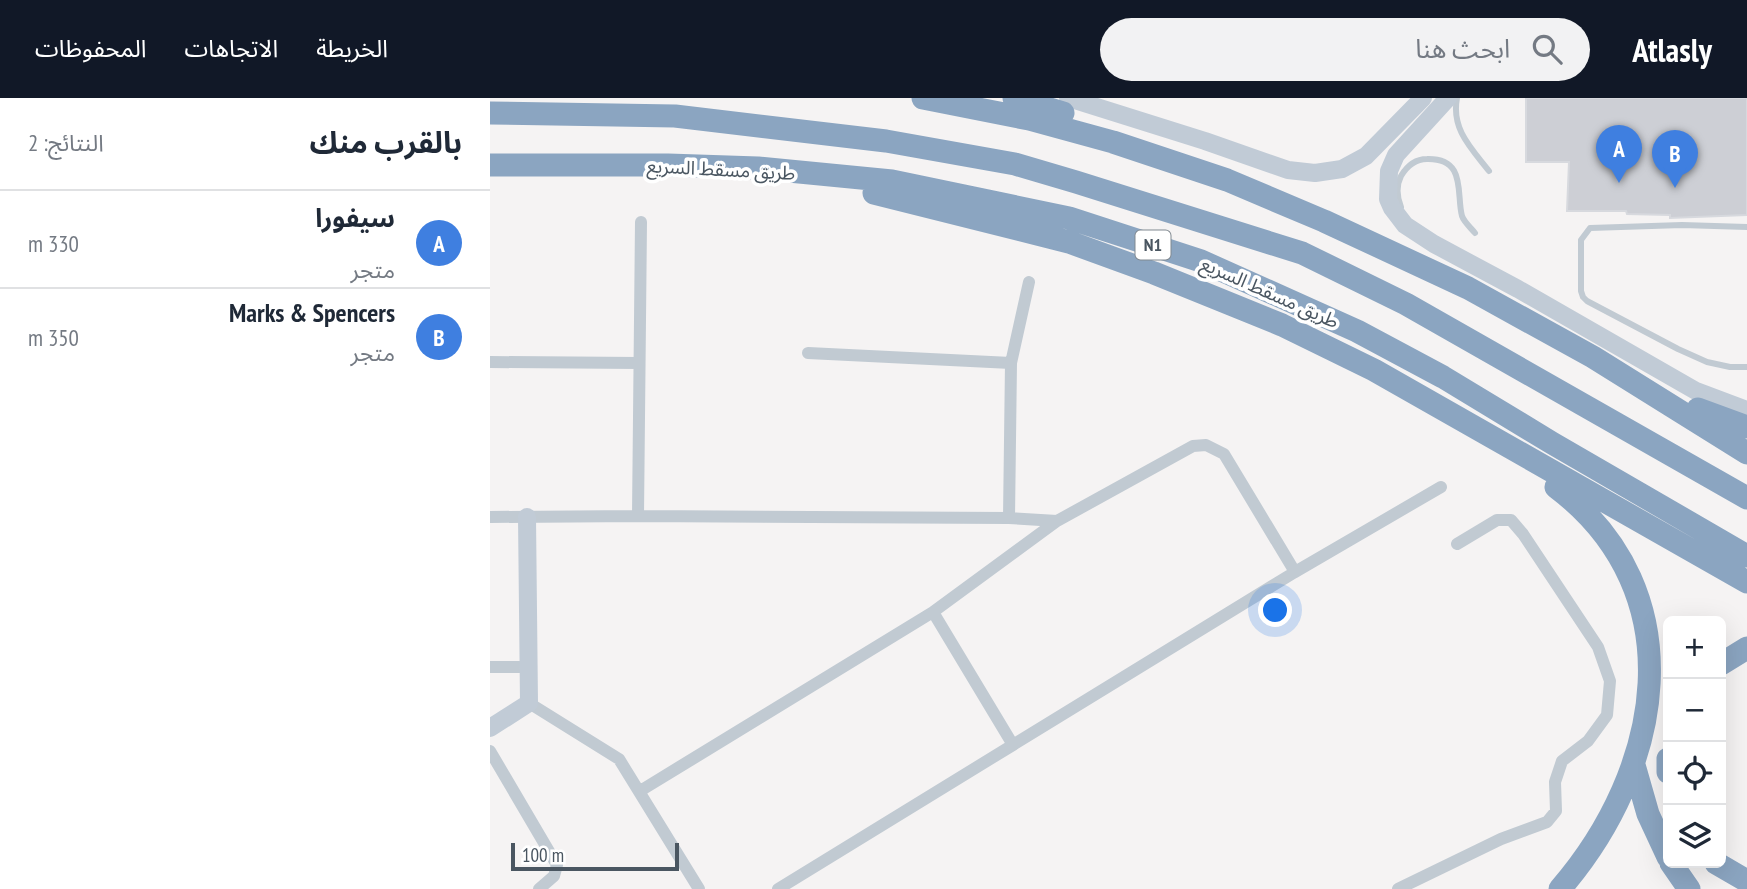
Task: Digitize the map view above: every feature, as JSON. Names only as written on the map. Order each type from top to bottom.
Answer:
[{"type":"highway","points":[[923,98],[1029,119],[1089,135],[1227,180],[1324,221],[1468,288],[1593,357],[1747,453]]},
{"type":"highway","points":[[1014,98],[1144,137],[1195,160],[1227,180]]},
{"type":"highway","name":"طريق مسقط السريع","points":[[490,113],[675,116],[860,138],[1015,164],[1076,182],[1303,253],[1406,304],[1747,498]]},
{"type":"highway","name":"طريق مسقط السريع","points":[[490,164],[668,165],[758,169],[892,181],[1069,218],[1201,261],[1357,331],[1443,377],[1747,556]]},
{"type":"highway","points":[[758,169],[881,194],[1069,242],[1167,277],[1271,320],[1374,370],[1747,582]]},
{"type":"highway","points":[[1593,357],[1622,367],[1713,416],[1747,427]]},
{"type":"highway","points":[[1422,399],[1578,504],[1605,536],[1623,564],[1638,599],[1649,647],[1651,671],[1645,725],[1634,765],[1608,824],[1593,849],[1560,889]]},
{"type":"highway","points":[[1726,661],[1747,648]]},
{"type":"highway","points":[[1634,765],[1648,814],[1663,846]]},
{"type":"highway","points":[[1674,868],[1689,889]]},
{"type":"highway","points":[[1725,868],[1747,881]]},
{"type":"street","points":[[1068,98],[1288,170],[1315,173],[1342,169],[1366,156],[1423,98]]},
{"type":"street","points":[[1448,98],[1396,155],[1387,180],[1388,199],[1405,225],[1434,244],[1696,391],[1747,410]]},
{"type":"street","points":[[638,516],[641,222]]},
{"type":"street","points":[[1009,518],[1011,363],[1029,282]]},
{"type":"street","points":[[808,353],[1011,363]]},
{"type":"street","points":[[490,362],[639,363]]},
{"type":"street","points":[[640,791],[933,612],[1057,521],[1193,446],[1206,445],[1224,454],[1296,572]]},
{"type":"street","points":[[778,889],[1296,572],[1441,487]]},
{"type":"street","points":[[490,517],[1009,518],[1057,521]]},
{"type":"street","points":[[527,517],[529,704]]},
{"type":"street","points":[[1398,889],[1501,839],[1547,822],[1556,811],[1555,782],[1562,761],[1588,741],[1607,715],[1610,681],[1598,647],[1511,520],[1497,520],[1457,544]]},
{"type":"street","points":[[933,612],[1013,745]]},
{"type":"street","points":[[490,667],[529,667]]},
{"type":"street","points":[[529,704],[619,759],[699,889]]},
{"type":"street","points":[[490,728],[529,704]]},
{"type":"street","points":[[490,751],[557,865],[554,876],[539,889]]},
{"type":"lane","points":[[1457,98],[1456,117],[1460,131],[1489,171]]},
{"type":"lane","points":[[1434,244],[1428,234],[1405,216],[1397,195],[1402,174],[1419,160],[1440,161],[1456,174],[1461,187],[1463,219],[1475,233]]},
{"type":"lane","points":[[1747,228],[1599,227],[1590,228],[1581,240],[1583,297],[1707,362],[1730,367],[1747,367]]},
{"type":"building","points":[[1526,98],[1747,98],[1747,215],[1670,218],[1670,215],[1627,214],[1626,211],[1567,211],[1569,162],[1526,162]]},
{"type":"place","name":"سيفورا","points":[[1619,183]]},
{"type":"place","name":"Marks & Spencers","points":[[1675,188]]}]
